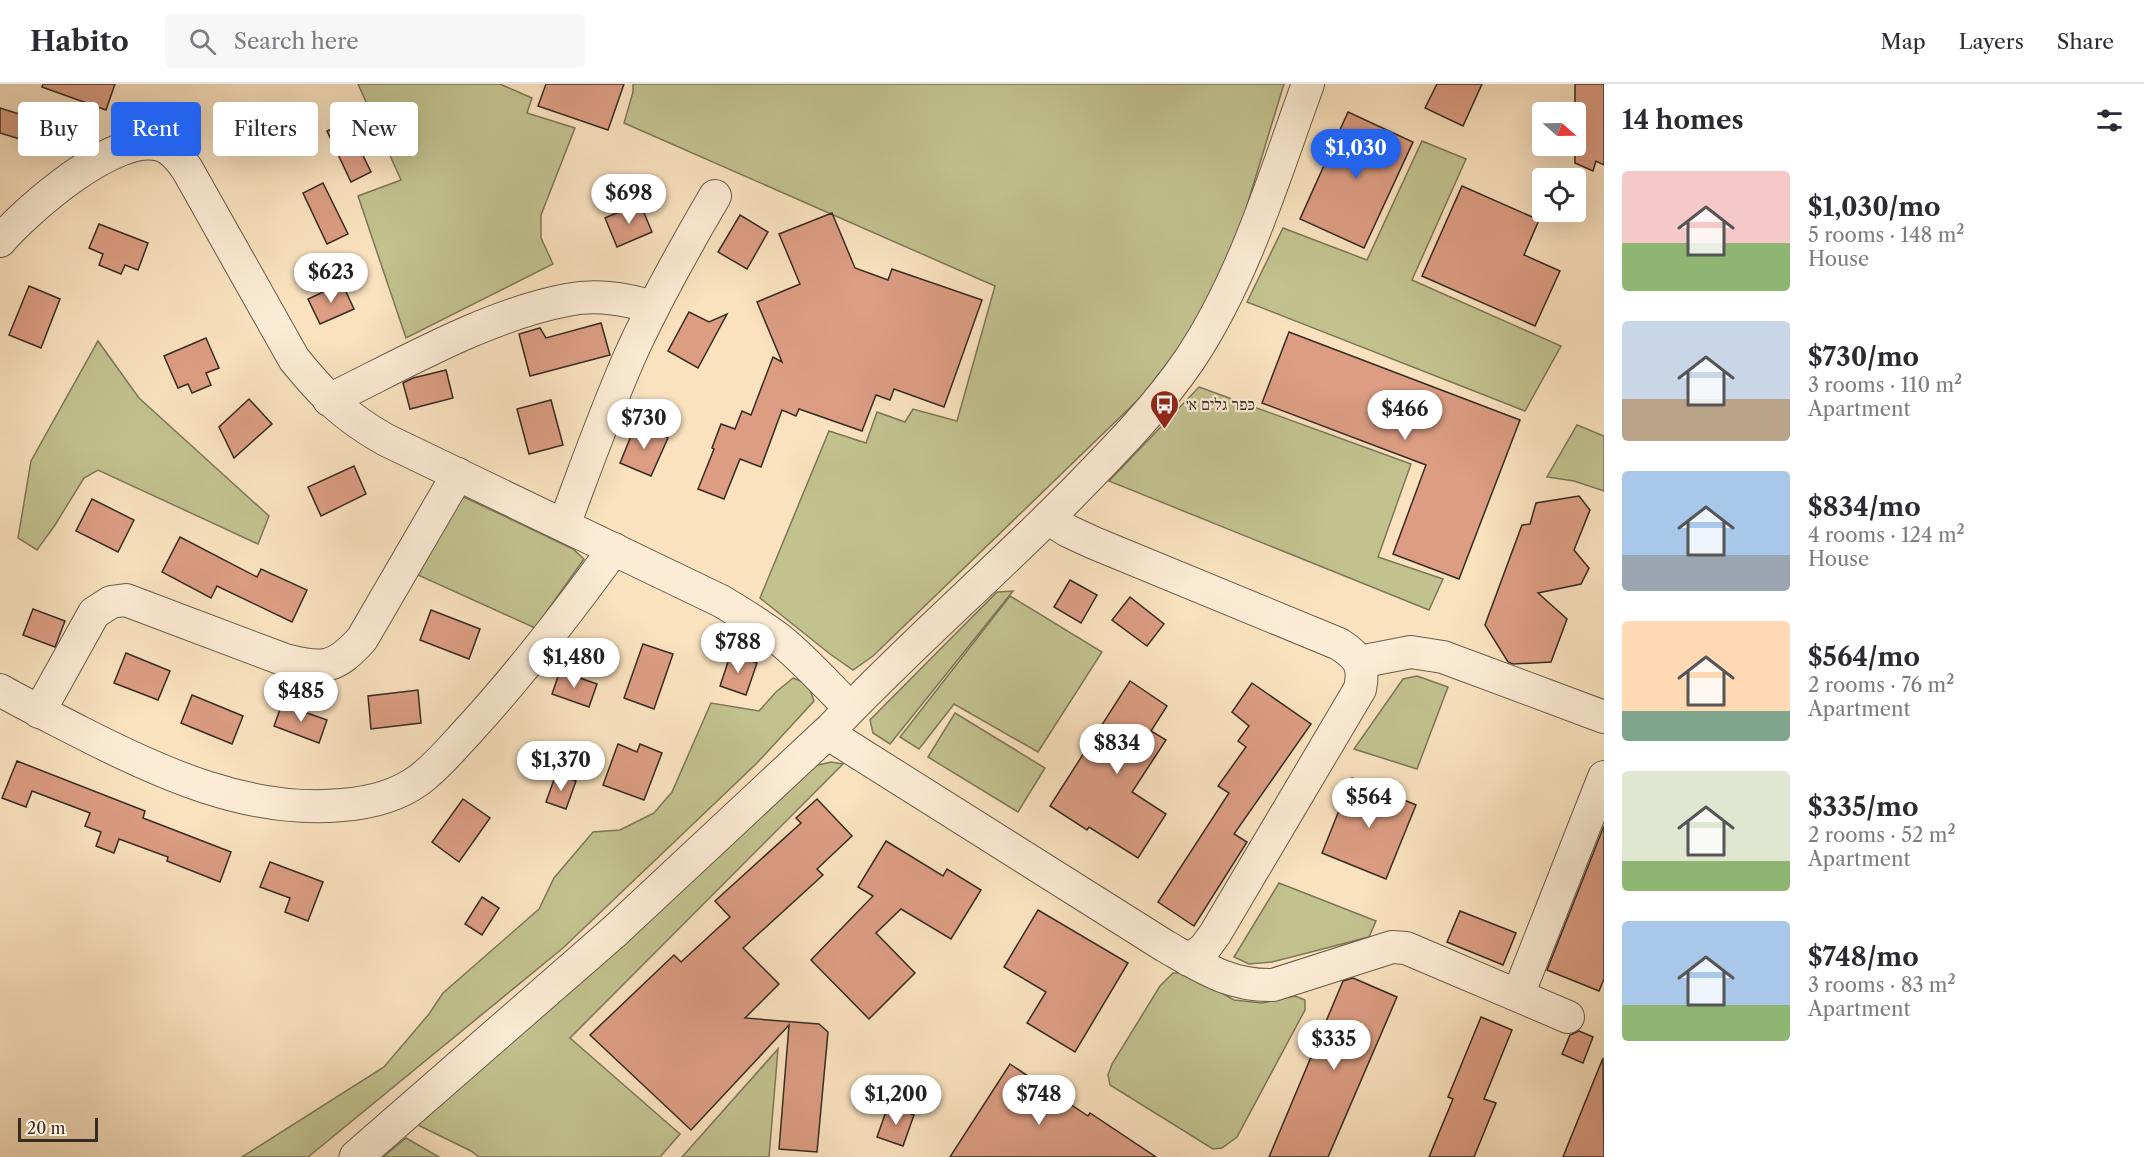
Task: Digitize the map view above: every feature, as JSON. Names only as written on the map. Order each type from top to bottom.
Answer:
[{"type":"street","points":[[357,1157],[615,931],[827,733],[850,708],[1048,518],[1144,418],[1190,358],[1211,325],[1247,247],[1308,84]]},
{"type":"street","points":[[0,241],[49,193],[80,171],[122,149],[143,143],[160,144],[179,158],[187,169],[294,359],[329,400],[359,425],[721,601],[752,620],[795,653],[850,708]]},
{"type":"street","points":[[564,525],[605,415],[653,307],[715,196]]},
{"type":"street","points":[[329,400],[464,335],[517,314],[568,299],[622,298],[653,307]]},
{"type":"street","points":[[39,712],[94,613],[111,602],[126,600],[285,660],[309,666],[331,665],[350,653],[362,639],[458,474]]},
{"type":"street","points":[[1048,518],[1068,531],[1094,543],[1338,644],[1352,652],[1359,662],[1363,675],[1360,689],[1215,934],[1204,949],[1189,960]]},
{"type":"street","points":[[0,690],[132,759],[179,778],[276,804],[320,807],[361,803],[395,794],[419,781],[438,764],[504,692],[569,611],[614,549]]},
{"type":"street","points":[[1359,662],[1411,652],[1443,657],[1604,717]]},
{"type":"street","points":[[827,733],[1212,973],[1234,981],[1273,985],[1392,947],[1406,948],[1568,1017]]},
{"type":"street","points":[[1518,995],[1604,777]]},
{"type":"green space","points":[[358,84],[500,84],[532,98],[527,113],[575,128],[541,215],[541,238],[553,264],[406,338],[358,196],[401,180],[390,156],[418,156],[418,102],[366,102]]},
{"type":"green space","points":[[633,84],[1284,84],[1227,271],[1196,326],[1142,396],[873,656],[853,670],[760,598],[829,431],[866,443],[877,412],[905,422],[913,409],[957,421],[995,286],[624,123]]},
{"type":"green space","points":[[1422,141],[1466,159],[1412,280],[1561,346],[1525,411],[1247,302],[1283,228],[1367,260]]},
{"type":"green space","points":[[98,341],[139,398],[269,516],[258,544],[98,470],[84,478],[37,550],[18,538],[31,461]]},
{"type":"green space","points":[[1199,387],[1411,464],[1378,557],[1443,579],[1429,610],[1109,481]]},
{"type":"green space","points":[[1577,425],[1604,436],[1604,491],[1574,481],[1547,477]]},
{"type":"green space","points":[[462,496],[573,549],[584,559],[535,628],[418,575]]},
{"type":"green space","points":[[1013,591],[890,744],[873,733],[870,720],[997,592]]},
{"type":"green space","points":[[1010,596],[1102,652],[1038,752],[954,704],[919,749],[900,737]]},
{"type":"green space","points":[[1417,676],[1448,687],[1417,769],[1354,749],[1403,679]]},
{"type":"green space","points":[[793,678],[808,684],[814,701],[757,763],[563,948],[308,1157],[242,1157],[384,1067],[429,1014],[443,993],[539,909],[554,878],[593,832],[620,830],[654,813],[672,792],[711,703],[759,711]]},
{"type":"green space","points":[[955,713],[1045,768],[1018,812],[928,757]]},
{"type":"green space","points":[[831,762],[843,764],[570,1038],[680,1134],[660,1157],[479,1157],[418,1125],[814,766]]},
{"type":"green space","points":[[1279,883],[1376,921],[1369,937],[1272,962],[1249,964],[1234,957]]},
{"type":"green space","points":[[1173,973],[1187,973],[1234,1000],[1262,1003],[1295,996],[1305,1000],[1305,1010],[1237,1137],[1222,1148],[1213,1149],[1110,1085],[1108,1075],[1112,1064],[1160,986]]},
{"type":"green space","points":[[778,1049],[769,1157],[682,1157]]},
{"type":"green space","points":[[406,1138],[439,1157],[383,1157]]},
{"type":"building","points":[[43,84],[115,84],[106,110],[99,107],[99,102],[84,102],[42,87]]},
{"type":"building","points":[[546,84],[624,84],[608,130],[538,106]]},
{"type":"building","points":[[1437,84],[1482,84],[1463,126],[1425,108]]},
{"type":"building","points":[[1575,84],[1604,84],[1604,165],[1596,161],[1593,171],[1575,163],[1575,156],[1586,156],[1586,102],[1575,102]]},
{"type":"building","points":[[0,108],[18,114],[18,138],[0,133]]},
{"type":"building","points":[[1348,112],[1413,142],[1364,248],[1300,219]]},
{"type":"building","points":[[339,156],[363,156],[371,172],[351,182]]},
{"type":"building","points":[[323,183],[348,234],[327,244],[303,193]]},
{"type":"building","points":[[1462,186],[1532,217],[1532,222],[1538,222],[1524,255],[1560,271],[1535,326],[1422,276]]},
{"type":"building","points":[[640,203],[652,232],[617,247],[605,218]]},
{"type":"building","points":[[832,213],[855,268],[888,280],[892,269],[982,300],[944,407],[894,389],[890,400],[876,395],[862,431],[799,409],[796,416],[782,410],[761,467],[740,459],[724,499],[698,489],[721,424],[735,429],[742,411],[751,415],[773,357],[782,362],[757,302],[800,284],[779,234]]},
{"type":"building","points":[[740,215],[768,232],[747,269],[718,252]]},
{"type":"building","points":[[99,224],[148,243],[138,270],[125,265],[121,274],[99,265],[103,254],[89,248]]},
{"type":"building","points":[[342,283],[354,309],[320,324],[308,299]]},
{"type":"building","points":[[29,286],[60,299],[41,348],[9,335]]},
{"type":"building","points":[[689,312],[709,322],[727,314],[698,368],[668,351]]},
{"type":"building","points":[[601,323],[610,355],[530,376],[519,334],[540,328],[546,338]]},
{"type":"building","points":[[1289,332],[1520,420],[1459,579],[1393,554],[1426,465],[1262,403]]},
{"type":"building","points":[[206,338],[219,368],[206,373],[211,385],[192,393],[188,384],[178,388],[164,356]]},
{"type":"building","points":[[446,370],[453,398],[410,409],[403,383],[413,378]]},
{"type":"building","points":[[249,399],[272,424],[234,458],[219,427]]},
{"type":"building","points":[[551,400],[563,445],[529,454],[517,409]]},
{"type":"building","points":[[636,424],[668,438],[651,476],[620,463]]},
{"type":"building","points":[[354,466],[366,494],[321,516],[308,487]]},
{"type":"building","points":[[1579,496],[1590,510],[1574,550],[1589,568],[1581,584],[1538,593],[1567,619],[1551,662],[1513,664],[1508,662],[1485,625],[1522,525],[1530,524],[1536,503]]},
{"type":"building","points":[[92,499],[134,520],[118,552],[76,531]]},
{"type":"building","points":[[180,537],[257,577],[261,569],[307,590],[292,622],[217,586],[211,598],[162,572]]},
{"type":"building","points":[[1070,580],[1097,595],[1081,623],[1054,607]]},
{"type":"building","points":[[1130,597],[1164,624],[1147,646],[1112,620]]},
{"type":"building","points":[[33,609],[65,621],[55,647],[23,635]]},
{"type":"building","points":[[431,610],[480,629],[469,659],[420,640]]},
{"type":"building","points":[[643,644],[673,654],[654,709],[624,698]]},
{"type":"building","points":[[126,653],[170,671],[158,700],[114,683]]},
{"type":"building","points":[[731,653],[757,663],[746,695],[720,686]]},
{"type":"building","points":[[560,671],[597,684],[589,707],[552,694]]},
{"type":"building","points":[[1130,681],[1167,706],[1151,731],[1166,740],[1132,792],[1166,814],[1138,858],[1089,827],[1087,830],[1050,806]]},
{"type":"building","points":[[1252,683],[1311,724],[1234,834],[1247,842],[1194,926],[1158,902],[1229,793],[1218,786],[1246,747],[1238,741],[1249,726],[1232,712]]},
{"type":"building","points":[[418,690],[421,723],[371,729],[368,696]]},
{"type":"building","points":[[192,695],[243,716],[232,744],[181,723]]},
{"type":"building","points":[[282,704],[327,720],[319,743],[274,726]]},
{"type":"building","points":[[618,744],[637,752],[640,744],[662,753],[644,800],[603,785]]},
{"type":"building","points":[[17,761],[145,811],[143,818],[231,852],[220,882],[167,861],[168,857],[119,839],[114,853],[96,846],[101,832],[85,826],[90,813],[32,791],[26,807],[2,798]]},
{"type":"building","points":[[556,774],[576,781],[566,809],[546,802]]},
{"type":"building","points":[[1352,778],[1416,805],[1386,879],[1322,853]]},
{"type":"building","points":[[463,799],[490,818],[459,862],[432,842]]},
{"type":"building","points":[[817,799],[852,836],[817,869],[823,875],[743,948],[779,984],[745,1018],[819,1024],[828,1032],[817,1152],[779,1149],[789,1025],[691,1130],[590,1035],[674,955],[681,962],[730,917],[715,901],[801,823],[796,818]]},
{"type":"building","points":[[1604,826],[1604,979],[1599,991],[1547,970]]},
{"type":"building","points":[[886,841],[943,876],[947,869],[981,890],[951,939],[901,909],[876,933],[915,973],[869,1019],[811,960],[873,896],[858,887]]},
{"type":"building","points":[[270,862],[323,882],[308,921],[285,912],[290,898],[260,887]]},
{"type":"building","points":[[482,897],[499,908],[482,935],[465,924]]},
{"type":"building","points":[[1038,910],[1128,963],[1075,1052],[1027,1023],[1046,992],[1004,967]]},
{"type":"building","points":[[1460,911],[1516,933],[1503,965],[1447,942]]},
{"type":"building","points":[[1353,978],[1397,997],[1328,1157],[1269,1157],[1343,981]]},
{"type":"building","points":[[1481,1017],[1512,1030],[1484,1099],[1496,1103],[1474,1157],[1429,1157],[1453,1099],[1448,1097]]},
{"type":"building","points":[[1579,1031],[1593,1037],[1583,1063],[1562,1054],[1570,1035]]},
{"type":"building","points":[[1603,1058],[1604,1157],[1563,1157]]},
{"type":"building","points":[[1010,1064],[1088,1116],[1090,1113],[1156,1157],[950,1157]]},
{"type":"building","points":[[888,1106],[914,1115],[903,1146],[877,1137]]},
{"type":"place","name":"כפר גלים א׳","points":[[1165,430]]}]
